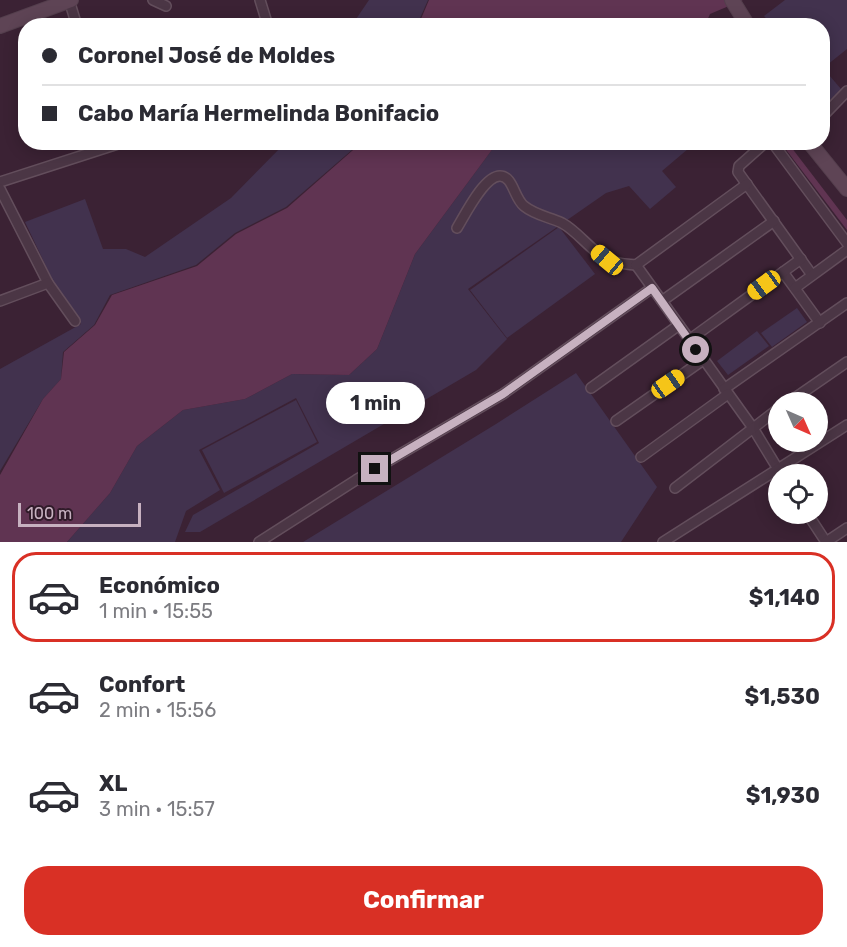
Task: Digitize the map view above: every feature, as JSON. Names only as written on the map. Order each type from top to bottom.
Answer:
[{"type":"street","points":[[22,18],[70,0],[75,18]]},
{"type":"street","points":[[153,0],[166,6]]},
{"type":"street","points":[[260,0],[266,18]]},
{"type":"street","points":[[732,0],[744,18]]},
{"type":"street","points":[[0,26],[18,19]]},
{"type":"street","points":[[830,109],[847,91]]},
{"type":"street","points":[[0,182],[91,150]]},
{"type":"street","points":[[757,150],[739,166],[738,172],[812,275]]},
{"type":"street","points":[[778,150],[847,243]]},
{"type":"street","points":[[816,150],[846,187]]},
{"type":"street","points":[[457,228],[483,185],[499,176],[511,182],[518,200],[532,212],[572,229],[607,260],[636,265],[753,428],[775,464]]},
{"type":"street","points":[[636,265],[747,184]]},
{"type":"street","points":[[0,189],[48,283],[75,321]]},
{"type":"street","points":[[662,301],[774,221]]},
{"type":"street","points":[[795,288],[847,250]]},
{"type":"street","points":[[688,340],[801,259]]},
{"type":"street","points":[[783,272],[820,323]]},
{"type":"street","points":[[0,301],[48,283]]},
{"type":"street","points":[[258,542],[356,480],[503,394],[652,288]]},
{"type":"street","points":[[640,457],[847,303]]},
{"type":"street","points":[[591,388],[679,325]]},
{"type":"street","points":[[616,421],[704,360]]},
{"type":"street","points":[[804,392],[847,362]]},
{"type":"street","points":[[675,488],[768,417]]},
{"type":"street","points":[[789,464],[847,425]]},
{"type":"street","points":[[663,542],[768,478]]},
{"type":"street","points":[[814,524],[826,542],[847,528]]},
{"type":"shaded area","points":[[369,0],[428,0],[420,18],[357,18]]},
{"type":"shaded area","points":[[429,0],[743,0],[710,14],[708,18],[421,18]]},
{"type":"shaded area","points":[[785,0],[847,0],[847,49],[830,63],[830,18],[766,18],[764,16]]},
{"type":"shaded area","points":[[830,76],[841,89],[830,100]]},
{"type":"shaded area","points":[[278,150],[352,150],[286,207],[235,233],[196,265],[110,295],[94,325],[63,352],[61,379],[43,399],[0,471],[0,369],[81,324],[53,281],[25,222],[85,199],[103,249],[126,249],[145,257],[231,198]]},
{"type":"shaded area","points":[[353,150],[492,150],[415,254],[377,349],[349,375],[292,374],[245,399],[183,410],[137,446],[110,493],[67,542],[0,542],[0,475],[43,399],[61,379],[64,352],[95,325],[112,295],[197,266],[236,234],[287,208]]},
{"type":"shaded area","points":[[492,150],[687,150],[662,171],[676,187],[650,209],[629,186],[606,193],[468,289],[507,339],[476,370],[200,532],[185,532],[193,515],[319,443],[296,398],[199,450],[220,490],[186,511],[175,542],[67,542],[110,493],[137,446],[183,410],[245,399],[292,374],[349,375],[377,349],[415,254]]},
{"type":"shaded area","points":[[786,150],[793,150],[847,220],[847,230]]},
{"type":"shaded area","points":[[559,227],[595,274],[507,338],[470,290]]},
{"type":"shaded area","points":[[797,308],[807,322],[772,347],[761,333]]},
{"type":"shaded area","points":[[757,331],[769,346],[728,375],[717,361]]},
{"type":"shaded area","points":[[576,373],[657,487],[621,542],[303,542],[496,424]]},
{"type":"shaded area","points":[[296,400],[317,442],[224,493],[202,450]]},
{"type":"route","points":[[375,469],[503,394],[652,288],[696,350]]}]
